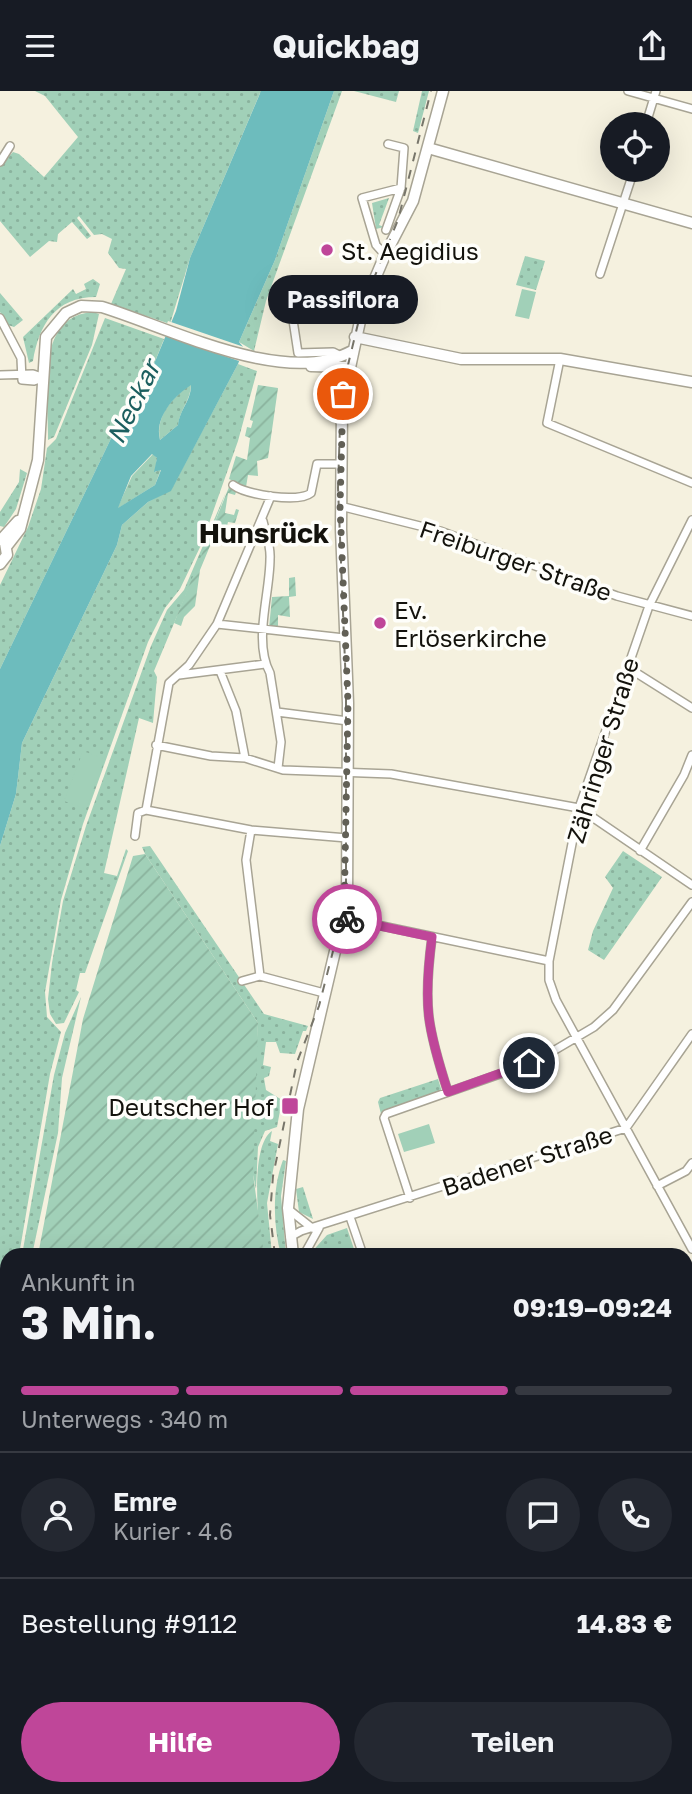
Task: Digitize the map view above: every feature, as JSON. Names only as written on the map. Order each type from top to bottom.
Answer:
[{"type":"main road","points":[[291,1248],[288,1208],[292,1151],[301,1088],[344,918],[348,720],[340,464],[348,354],[367,296],[385,255],[390,233],[413,201],[443,91]]},
{"type":"main road","points":[[428,148],[692,223]]},
{"type":"main road","points":[[0,564],[7,555],[3,542],[20,529],[34,478],[41,441],[44,345],[57,320],[81,306],[110,310],[268,362],[300,364],[329,361],[376,342]]},
{"type":"main road","points":[[355,337],[461,359],[560,359],[692,382]]},
{"type":"main road","points":[[329,361],[346,374]]},
{"type":"main road","points":[[329,361],[346,374]]},
{"type":"street","points":[[628,91],[655,95],[692,109]]},
{"type":"street","points":[[650,112],[655,95]]},
{"type":"street","points":[[373,233],[390,233],[401,188],[404,148],[388,145]]},
{"type":"street","points":[[0,162],[10,146]]},
{"type":"street","points":[[600,274],[630,182]]},
{"type":"street","points":[[385,255],[376,245],[359,194],[401,188]]},
{"type":"street","points":[[292,307],[298,353],[329,361]]},
{"type":"street","points":[[0,318],[21,358],[22,378]]},
{"type":"street","points":[[560,359],[547,423],[692,483]]},
{"type":"street","points":[[0,376],[34,381],[43,377]]},
{"type":"street","points":[[324,392],[343,394]]},
{"type":"street","points":[[233,485],[239,490],[271,496],[308,496],[314,486],[317,464],[340,464]]},
{"type":"street","points":[[146,810],[169,683],[179,675],[217,624],[271,496]]},
{"type":"street","name":"Freiburger Straße","points":[[340,506],[440,531],[649,606],[692,616]]},
{"type":"street","points":[[263,520],[271,558],[268,596],[264,603],[265,664],[278,712],[281,743],[278,768]]},
{"type":"street","name":"Zähringer Straße","points":[[691,1248],[556,1000],[549,980],[549,961],[579,808],[649,606],[692,520]]},
{"type":"street","points":[[217,624],[344,638]]},
{"type":"street","points":[[179,675],[265,664]]},
{"type":"street","points":[[627,667],[692,708]]},
{"type":"street","points":[[220,671],[236,711],[245,758]]},
{"type":"street","points":[[278,712],[348,720]]},
{"type":"street","points":[[156,745],[211,756],[245,758],[278,768],[391,775],[579,808],[692,885]]},
{"type":"street","points":[[640,851],[684,775],[692,755]]},
{"type":"street","points":[[135,836],[138,813],[146,810],[251,830],[347,838]]},
{"type":"street","points":[[251,830],[246,860],[260,976]]},
{"type":"street","points":[[410,1198],[384,1118],[391,1111],[514,1069],[576,1038],[614,1010],[692,902]]},
{"type":"street","points":[[344,918],[549,961]]},
{"type":"street","points":[[432,937],[426,1007],[431,1038],[448,1092]]},
{"type":"street","points":[[242,981],[260,976],[324,993]]},
{"type":"street","name":"Badener Straße","points":[[289,1238],[299,1239],[350,1217],[626,1128],[692,1034]]},
{"type":"street","points":[[657,1186],[686,1171],[692,1163]]},
{"type":"street","points":[[288,1208],[315,1230],[307,1248]]},
{"type":"street","points":[[350,1217],[361,1248]]},
{"type":"street","points":[[682,1230],[692,1224]]},
{"type":"green space","points":[[35,91],[306,91],[260,93],[190,258],[170,324],[111,304],[126,269],[119,268],[108,253],[112,239],[102,234],[94,235],[79,216],[77,218],[91,236],[87,239],[72,222],[58,234],[57,242],[49,241],[30,257],[0,221],[0,166],[13,152],[19,154],[44,177],[78,137],[45,96]]},
{"type":"green space","points":[[334,91],[342,91],[266,301],[254,351],[239,342],[275,260]]},
{"type":"green space","points":[[354,91],[399,91],[396,102]]},
{"type":"green space","points":[[422,91],[429,91],[418,133],[413,131]]},
{"type":"green space","points":[[389,198],[379,225],[384,227],[376,229],[372,203]]},
{"type":"green space","points":[[525,256],[545,261],[536,290],[516,285]]},
{"type":"green space","points":[[93,279],[100,284],[96,297],[70,302],[51,315],[40,336],[33,361],[29,363],[23,337],[73,289],[76,294],[86,289],[84,284]]},
{"type":"green space","points":[[522,289],[536,292],[529,319],[515,316]]},
{"type":"green space","points":[[0,293],[23,320],[14,327],[8,325],[0,312]]},
{"type":"green space","points":[[93,312],[99,314],[92,345],[54,437],[48,440],[48,362],[53,343],[61,328],[74,317]]},
{"type":"green space","points":[[105,318],[164,339],[154,364],[117,426],[0,669],[0,585],[28,527],[41,489],[47,448],[56,439]]},
{"type":"green space","points":[[238,364],[257,371],[238,441],[202,543],[180,589],[165,608],[148,642],[83,824],[61,900],[45,992],[47,1017],[61,1032],[50,1074],[20,1248],[0,1248],[0,846],[16,794],[22,743],[117,545],[122,525],[148,502],[171,490]]},
{"type":"green space","points":[[191,384],[178,425],[160,440],[163,415],[178,395]]},
{"type":"green space","points":[[258,385],[278,388],[268,458],[257,461],[258,476],[248,475],[246,487],[229,479],[236,456],[247,460],[250,438],[245,436],[247,427],[251,428],[253,421],[250,420]]},
{"type":"green space","points":[[153,454],[157,458],[155,472],[161,469],[155,485],[117,509],[132,476]]},
{"type":"green space","points":[[20,469],[27,473],[16,509],[4,527],[0,526],[0,512],[19,482]]},
{"type":"green space","points":[[229,487],[236,492],[235,495],[228,493],[225,513],[234,515],[236,509],[239,510],[235,523],[228,522],[224,537],[215,534],[200,570],[195,606],[184,617],[181,626],[174,623]]},
{"type":"green space","points":[[226,492],[154,671],[157,677],[153,723],[139,718],[104,873],[117,876],[126,849],[128,851],[85,973],[80,973],[76,990],[79,992],[64,1023],[56,1024],[50,1014],[48,999],[52,963],[63,901],[86,826],[151,646],[167,610],[184,590]]},
{"type":"green space","points":[[295,577],[296,596],[289,597],[290,617],[278,615],[278,629],[269,628],[272,597],[289,596],[289,578]]},
{"type":"green space","points":[[83,751],[105,759],[86,809],[64,801]]},
{"type":"green space","points":[[150,846],[264,1014],[308,1026],[306,1031],[303,1031],[295,1054],[280,1053],[276,1042],[266,1042],[263,1065],[271,1067],[269,1076],[264,1078],[266,1090],[282,1100],[277,1127],[265,1131],[258,1147],[256,1189],[253,1175],[253,1096],[258,1023],[145,854],[142,847]]},
{"type":"green space","points":[[623,851],[662,877],[604,960],[588,950],[593,931],[613,888],[605,877]]},
{"type":"green space","points":[[145,854],[258,1023],[253,1174],[263,1248],[39,1248],[83,1019],[133,856]]},
{"type":"green space","points":[[81,997],[62,1078],[58,1133],[33,1248],[23,1248],[54,1075],[65,1033]]},
{"type":"green space","points":[[438,1079],[442,1092],[381,1114],[378,1102],[380,1098]]},
{"type":"green space","points":[[429,1124],[435,1143],[404,1152],[398,1134]]},
{"type":"green space","points":[[272,1131],[270,1141],[278,1144],[267,1203],[271,1248],[263,1248],[259,1228],[258,1170],[265,1140]]},
{"type":"green space","points":[[283,1160],[286,1161],[281,1196],[285,1248],[279,1248],[276,1232],[275,1195]]},
{"type":"green space","points":[[303,1187],[313,1219],[299,1212],[296,1189]]},
{"type":"green space","points":[[347,1228],[354,1248],[315,1248],[327,1235]]},
{"type":"water","name":"Neckar","points":[[261,91],[334,91],[275,260],[239,342],[244,348],[238,364],[171,491],[148,502],[122,525],[117,545],[22,743],[16,794],[0,846],[0,669],[117,426],[154,364],[176,311],[190,258]],"holes":[[[191,385],[178,425],[160,440],[160,424],[167,408]],[[152,454],[157,458],[154,472],[161,470],[155,485],[118,508],[131,476]]]},
{"type":"pier","points":[[168,321],[247,348],[242,362],[162,335]]},
{"type":"railway","points":[[274,1248],[270,1215],[273,1176],[297,1062],[319,1006],[346,900],[346,687],[338,488],[341,394],[362,307],[398,220],[431,91]]},
{"type":"way so far","points":[[343,394],[340,506],[348,703],[347,899],[344,918],[347,919]]},
{"type":"place","name":"St. Aegidius","points":[[327,250]]},
{"type":"place","name":"Passiflora","points":[[343,394]]},
{"type":"place","name":"Ev. Erlöserkirche","points":[[380,623]]},
{"type":"place","name":"Deutscher Hof","points":[[290,1106]]},
{"type":"district","name":"Hunsrück","points":[[264,532]]},
{"type":"route","points":[[347,919],[432,937],[425,988],[426,1007],[431,1038],[448,1092],[529,1063]]}]
